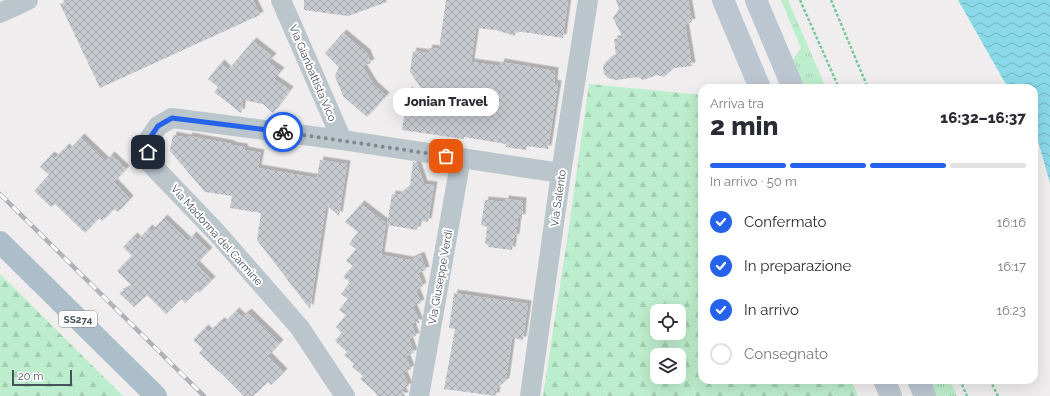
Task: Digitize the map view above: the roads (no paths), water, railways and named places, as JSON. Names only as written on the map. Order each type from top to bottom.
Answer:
[{"type":"main road","points":[[723,0],[758,84]]},
{"type":"main road","points":[[756,0],[791,84]]},
{"type":"main road","name":"SS274","points":[[0,242],[156,396]]},
{"type":"main road","points":[[886,384],[891,396]]},
{"type":"main road","points":[[920,384],[925,396]]},
{"type":"street","points":[[0,13],[28,0]]},
{"type":"street","name":"Via Gianbattista Vico","points":[[281,0],[342,140]]},
{"type":"street","name":"Via Salento","points":[[530,396],[561,173],[588,0]]},
{"type":"street","name":"Via Madonna del Carmine","points":[[342,140],[172,118],[158,126],[147,142],[149,162],[216,232],[300,328],[345,396]]},
{"type":"street","points":[[342,140],[561,173]]},
{"type":"street","name":"Via Giuseppe Verdi","points":[[419,396],[461,158]]},
{"type":"water","points":[[958,0],[1050,0],[1050,183],[1038,141],[1038,84],[1006,84]]},
{"type":"railway","points":[[0,194],[204,396]]},
{"type":"place","name":"Jonian Travel","points":[[446,156]]}]
